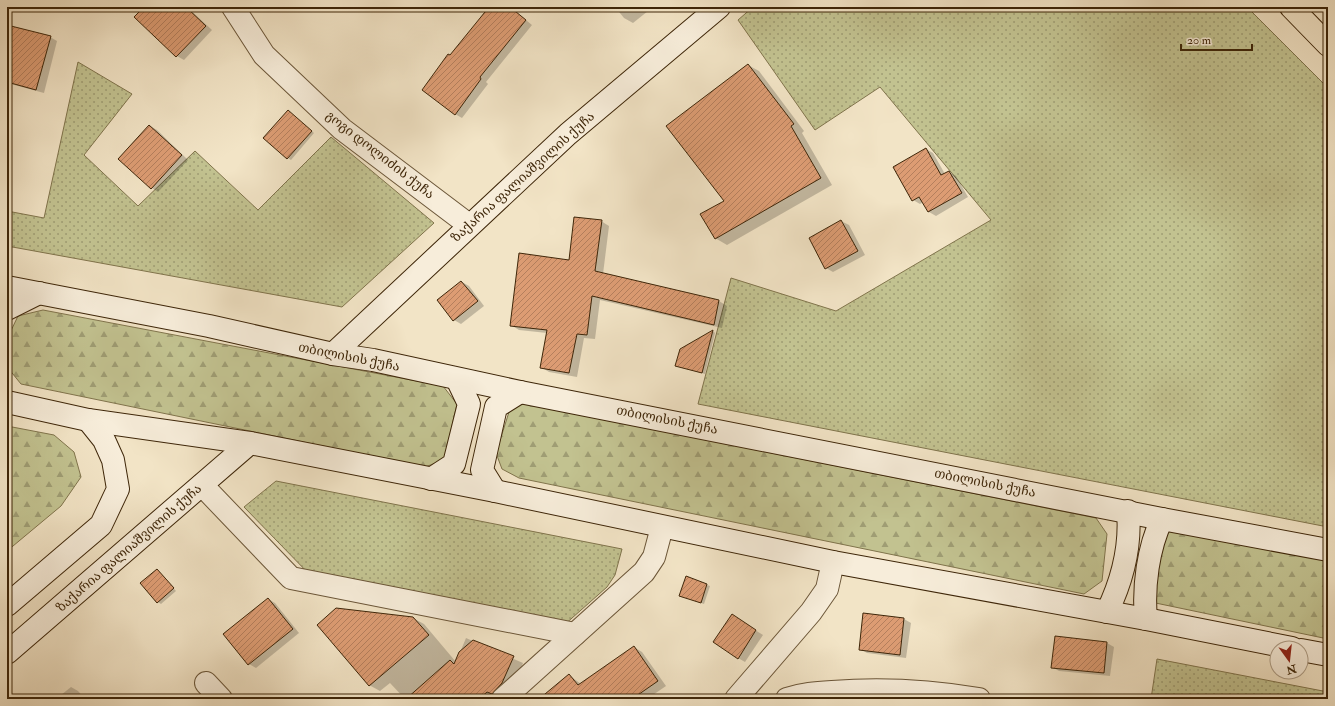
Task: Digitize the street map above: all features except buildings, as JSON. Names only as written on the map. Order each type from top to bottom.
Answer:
[{"type":"highway","points":[[1290,7],[1328,45]]},
{"type":"main road","name":"გოგი დოლიძის ქუჩა","points":[[233,7],[264,55],[342,129],[469,225]]},
{"type":"main road","name":"ზაქარია ფალიაშვილის ქუჩა","points":[[333,354],[469,225],[568,134],[719,7]]},
{"type":"main road","name":"თბილისის ქუჩა","points":[[7,287],[209,326],[333,354],[372,360],[520,392],[1128,511],[1162,519],[1328,550]]},
{"type":"main road","points":[[7,309],[39,293]]},
{"type":"main road","points":[[431,479],[454,464],[469,404],[457,379]]},
{"type":"main road","points":[[495,491],[482,470],[496,407],[520,392]]},
{"type":"main road","points":[[9,400],[88,420],[250,443],[495,491],[833,562],[1146,619],[1269,643]]},
{"type":"main road","points":[[7,605],[100,525],[118,489],[110,454],[104,440],[88,420]]},
{"type":"main road","name":"ზაქარია ფალიაშვილის ქუჩა","points":[[7,653],[250,443]]},
{"type":"main road","points":[[202,485],[291,578],[575,634]]},
{"type":"main road","points":[[1107,612],[1117,591],[1124,561],[1129,528],[1128,511]]},
{"type":"main road","points":[[1146,619],[1144,599],[1149,566],[1155,533],[1162,519]]},
{"type":"main road","points":[[503,699],[644,572],[654,557],[662,527]]},
{"type":"main road","points":[[736,699],[815,606],[827,589],[833,562]]},
{"type":"main road","points":[[1309,651],[1328,655]]},
{"type":"main road","points":[[206,683],[221,699]]},
{"type":"main road","points":[[787,699],[799,695],[869,689],[950,694],[979,699]]},
{"type":"green space","points":[[753,7],[1247,7],[1328,88],[1328,527],[698,404],[731,278],[836,311],[991,220],[880,87],[815,130],[738,20]]},
{"type":"green space","points":[[78,62],[132,94],[84,155],[138,206],[195,151],[258,210],[331,137],[434,223],[342,307],[7,246],[7,211],[44,218]]},
{"type":"green space","points":[[43,310],[443,386],[457,404],[444,460],[425,467],[21,384],[8,368],[8,337],[18,316]]},
{"type":"green space","points":[[522,403],[1096,518],[1107,534],[1102,581],[1084,594],[519,478],[502,469],[496,453],[509,412]]},
{"type":"green space","points":[[7,426],[54,435],[74,452],[81,477],[61,506],[7,551]]},
{"type":"green space","points":[[276,481],[622,549],[615,575],[607,587],[563,626],[311,576],[244,507]]},
{"type":"green space","points":[[1167,526],[1328,560],[1328,639],[1146,601]]},
{"type":"green space","points":[[1157,659],[1328,692],[1328,699],[1151,699]]}]
